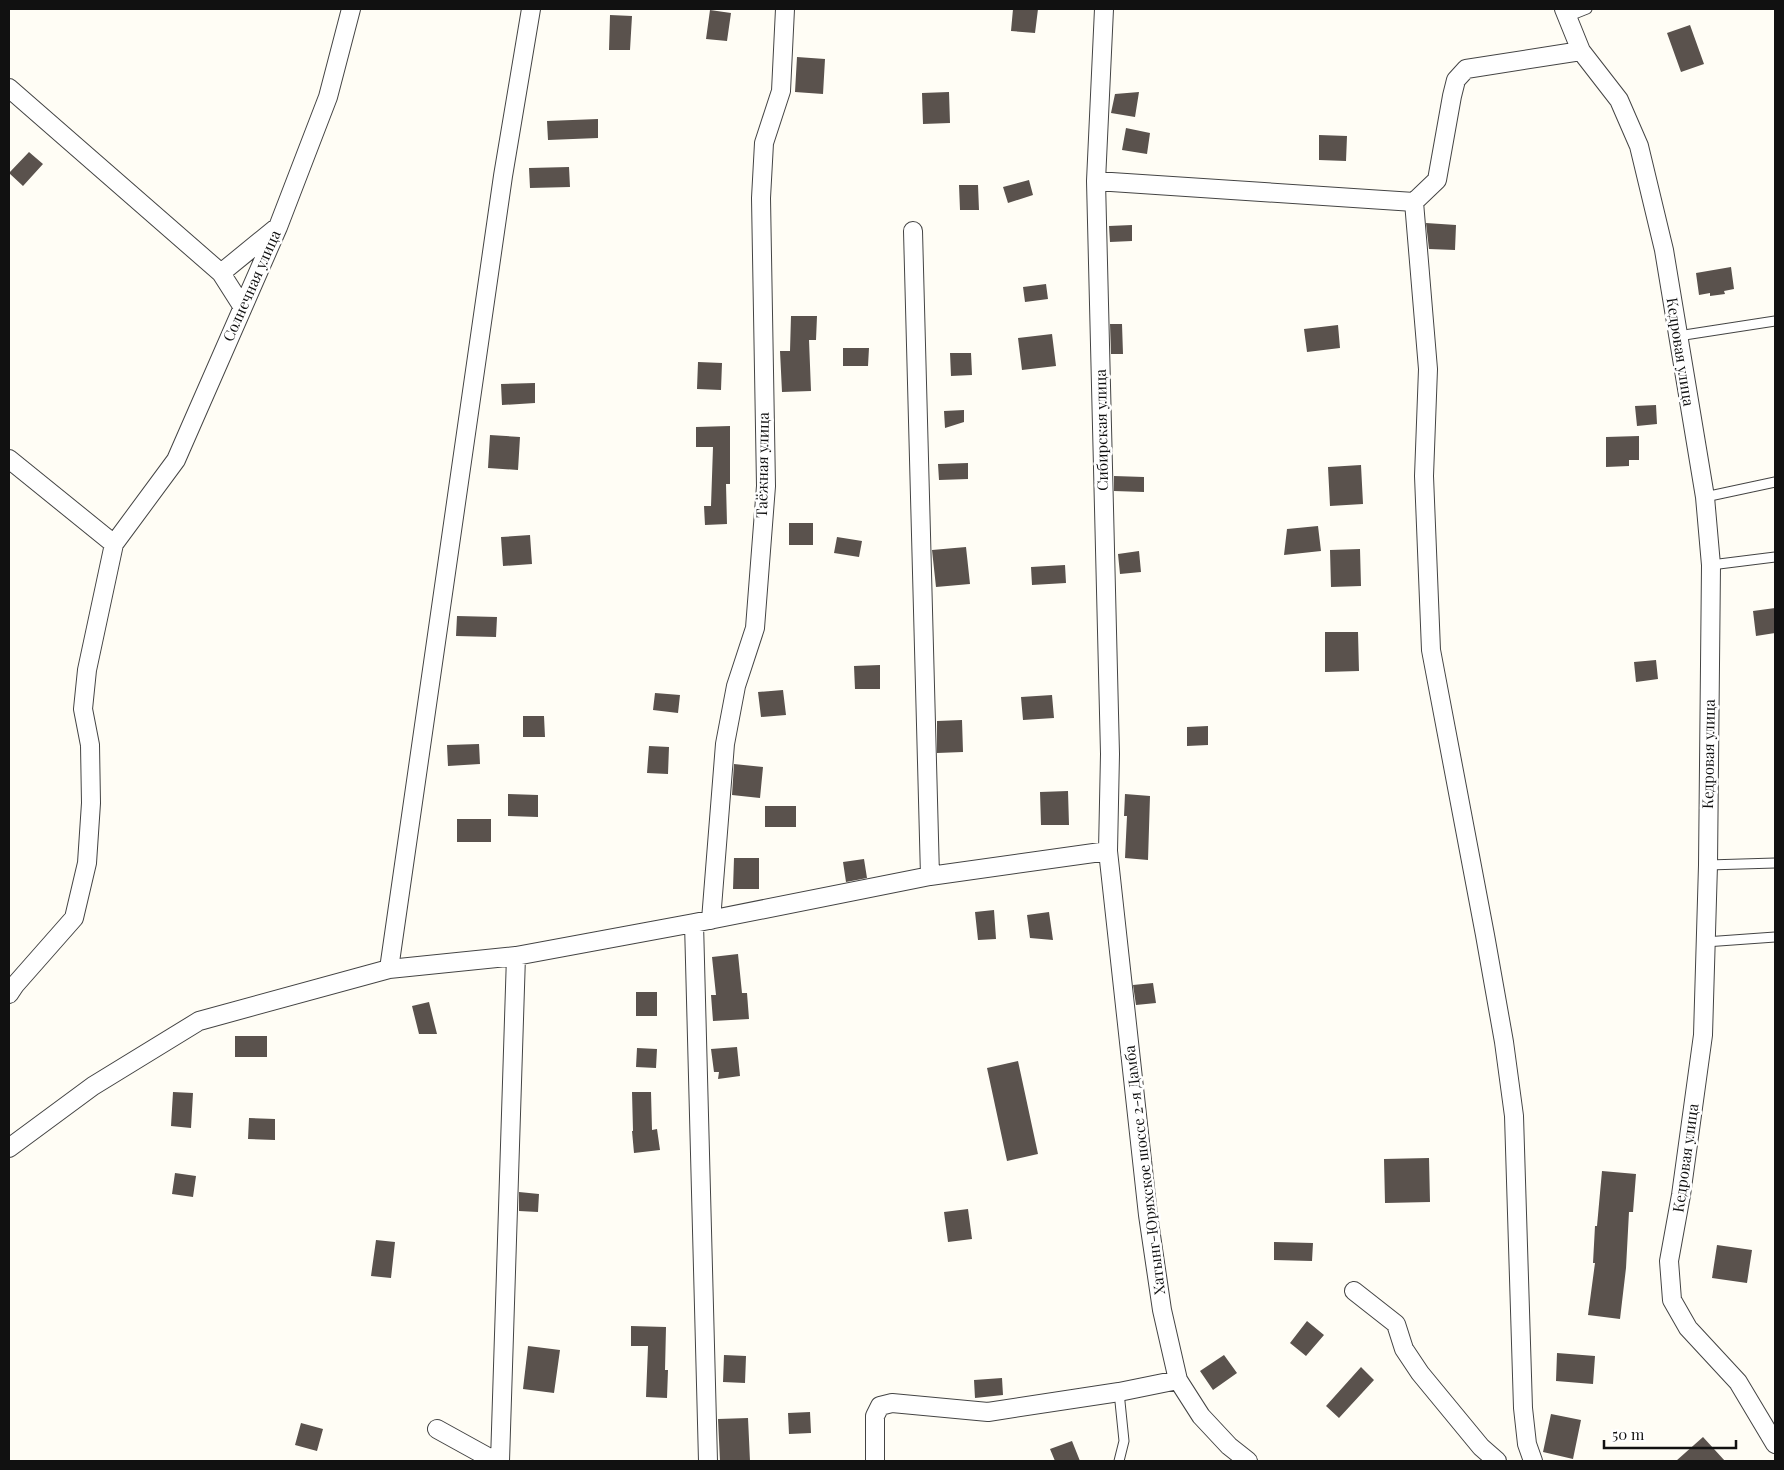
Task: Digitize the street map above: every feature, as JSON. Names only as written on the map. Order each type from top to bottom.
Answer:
[{"type":"street","name":"Солнечная улица","points":[[114,544],[176,460],[278,227],[328,97],[351,9]]},
{"type":"street","points":[[389,969],[501,186],[531,9]]},
{"type":"street","name":"Таёжная улица","points":[[708,1461],[703,922],[725,744],[736,686],[755,628],[766,486],[761,198],[764,143],[781,91],[785,9]]},
{"type":"street","name":"Сибирская улица","points":[[1104,9],[1096,181],[1110,754],[1108,851]]},
{"type":"street","name":"Кедровая улица","points":[[1565,13],[1581,51],[1619,100],[1639,146],[1664,250],[1704,496],[1711,565],[1708,865],[1703,1035],[1682,1195],[1669,1261],[1672,1300],[1688,1328],[1738,1382],[1775,1444]]},
{"type":"street","points":[[1096,181],[1414,202],[1437,180],[1456,80],[1466,69],[1581,51]]},
{"type":"street","points":[[9,88],[220,273],[242,306]]},
{"type":"street","points":[[1414,202],[1428,369],[1424,476],[1431,650],[1504,1042],[1514,1116],[1523,1408],[1527,1444],[1534,1461]]},
{"type":"street","points":[[220,273],[278,227]]},
{"type":"street","points":[[913,231],[930,876]]},
{"type":"street","points":[[9,459],[114,544],[87,670],[83,709],[90,755],[91,803],[87,863],[74,918],[11,986]]},
{"type":"street","points":[[9,1148],[93,1086],[199,1021],[389,969],[516,956],[703,922],[930,876],[1108,851]]},
{"type":"street","name":"Хатынг-Юряхское шоссе 2-я Дамба","points":[[1108,851],[1148,1215],[1162,1310],[1178,1380],[1201,1416],[1229,1446],[1248,1461]]},
{"type":"street","points":[[500,1461],[516,956]]},
{"type":"street","points":[[1354,1291],[1396,1324],[1404,1349],[1420,1373],[1481,1447],[1497,1461]]},
{"type":"street","points":[[875,1461],[875,1416],[880,1406],[892,1404],[988,1412],[1119,1392],[1178,1380]]},
{"type":"street","points":[[437,1429],[495,1461]]},
{"type":"lane","points":[[1565,13],[1587,9]]},
{"type":"lane","points":[[1678,336],[1775,321]]},
{"type":"lane","points":[[1704,496],[1775,482]]},
{"type":"lane","points":[[1711,565],[1775,557]]},
{"type":"lane","points":[[1708,865],[1775,863]]},
{"type":"lane","points":[[1705,942],[1775,937]]},
{"type":"lane","points":[[1118,1461],[1124,1441],[1119,1392]]},
{"type":"building","points":[[1013,9],[1038,9],[1035,33],[1011,31]]},
{"type":"building","points":[[710,10],[731,13],[727,41],[706,39]]},
{"type":"building","points":[[610,15],[632,16],[630,50],[609,50]]},
{"type":"building","points":[[1690,25],[1704,64],[1681,72],[1667,33]]},
{"type":"building","points":[[797,57],[825,59],[823,94],[795,92]]},
{"type":"building","points":[[949,92],[950,123],[923,124],[922,93]]},
{"type":"building","points":[[1139,92],[1135,117],[1111,113],[1115,94]]},
{"type":"building","points":[[598,119],[598,138],[548,140],[547,121]]},
{"type":"building","points":[[1126,128],[1150,133],[1147,154],[1122,150]]},
{"type":"building","points":[[1319,135],[1347,136],[1346,161],[1319,160]]},
{"type":"building","points":[[29,152],[43,164],[23,186],[9,173]]},
{"type":"building","points":[[569,167],[570,187],[530,188],[529,168]]},
{"type":"building","points":[[1029,180],[1033,195],[1008,203],[1003,187]]},
{"type":"building","points":[[959,185],[978,185],[979,210],[960,210]]},
{"type":"building","points":[[1426,223],[1456,225],[1455,250],[1429,249]]},
{"type":"building","points":[[1132,225],[1132,241],[1110,242],[1109,226]]},
{"type":"building","points":[[1731,267],[1734,289],[1724,291],[1725,294],[1710,296],[1710,293],[1699,295],[1696,273]]},
{"type":"building","points":[[1046,284],[1048,299],[1025,302],[1023,287]]},
{"type":"building","points":[[791,316],[817,316],[816,340],[809,340],[811,391],[782,392],[780,351],[790,351]]},
{"type":"building","points":[[1110,324],[1122,324],[1123,354],[1111,354]]},
{"type":"building","points":[[1338,325],[1340,348],[1307,352],[1304,329]]},
{"type":"building","points":[[1052,334],[1056,366],[1022,370],[1018,338]]},
{"type":"building","points":[[843,348],[869,348],[868,366],[843,366]]},
{"type":"building","points":[[950,353],[971,353],[972,375],[951,376]]},
{"type":"building","points":[[698,362],[722,363],[721,390],[697,389]]},
{"type":"building","points":[[535,383],[535,403],[502,405],[501,384]]},
{"type":"building","points":[[1656,405],[1657,424],[1637,426],[1635,406]]},
{"type":"building","points":[[964,410],[964,422],[945,428],[944,411]]},
{"type":"building","points":[[730,426],[730,484],[726,484],[727,524],[705,525],[704,506],[711,506],[713,447],[696,447],[696,427]]},
{"type":"building","points":[[490,435],[520,437],[518,470],[488,468]]},
{"type":"building","points":[[1639,436],[1639,460],[1629,460],[1629,466],[1606,467],[1606,437]]},
{"type":"building","points":[[968,463],[968,479],[939,480],[938,464]]},
{"type":"building","points":[[1361,465],[1363,504],[1330,506],[1328,467]]},
{"type":"building","points":[[1114,476],[1144,477],[1144,492],[1114,491]]},
{"type":"building","points":[[789,523],[813,523],[813,545],[789,545]]},
{"type":"building","points":[[1318,526],[1321,551],[1284,555],[1287,529]]},
{"type":"building","points":[[530,535],[532,564],[503,566],[501,537]]},
{"type":"building","points":[[837,537],[862,541],[859,557],[834,553]]},
{"type":"building","points":[[966,547],[970,584],[936,587],[932,550]]},
{"type":"building","points":[[1360,549],[1361,586],[1331,587],[1330,550]]},
{"type":"building","points":[[1139,551],[1141,572],[1120,574],[1118,554]]},
{"type":"building","points":[[1065,565],[1066,583],[1032,585],[1031,567]]},
{"type":"building","points":[[1775,608],[1775,633],[1756,636],[1753,611]]},
{"type":"building","points":[[457,616],[497,617],[496,637],[456,636]]},
{"type":"building","points":[[1325,632],[1358,632],[1359,671],[1325,672]]},
{"type":"building","points":[[1656,660],[1658,679],[1636,682],[1634,662]]},
{"type":"building","points":[[880,665],[880,689],[855,689],[854,666]]},
{"type":"building","points":[[783,690],[786,715],[761,717],[758,692]]},
{"type":"building","points":[[655,693],[680,695],[678,713],[653,710]]},
{"type":"building","points":[[1052,695],[1054,718],[1023,720],[1021,697]]},
{"type":"building","points":[[523,716],[544,716],[545,737],[523,737]]},
{"type":"building","points":[[962,720],[963,752],[937,753],[937,721]]},
{"type":"building","points":[[1208,726],[1208,745],[1187,746],[1187,727]]},
{"type":"building","points":[[479,744],[480,764],[448,766],[447,745]]},
{"type":"building","points":[[649,746],[669,747],[668,774],[647,773]]},
{"type":"building","points":[[734,764],[763,767],[760,798],[732,795]]},
{"type":"building","points":[[1068,791],[1069,825],[1041,825],[1040,792]]},
{"type":"building","points":[[508,794],[538,795],[538,817],[508,816]]},
{"type":"building","points":[[1125,794],[1150,796],[1148,860],[1125,858],[1127,816],[1124,816]]},
{"type":"building","points":[[765,806],[796,806],[796,827],[765,827]]},
{"type":"building","points":[[457,819],[491,819],[491,842],[457,842]]},
{"type":"building","points":[[734,858],[759,858],[759,889],[733,889]]},
{"type":"building","points":[[864,859],[867,878],[846,882],[843,862]]},
{"type":"building","points":[[994,910],[996,939],[978,940],[975,912]]},
{"type":"building","points":[[1049,912],[1053,940],[1030,938],[1027,915]]},
{"type":"building","points":[[738,954],[742,993],[747,993],[749,1019],[713,1021],[711,995],[716,995],[712,957]]},
{"type":"building","points":[[1153,983],[1156,1003],[1136,1005],[1133,985]]},
{"type":"building","points":[[636,992],[657,992],[657,1016],[636,1016]]},
{"type":"building","points":[[429,1002],[437,1034],[419,1034],[412,1006]]},
{"type":"building","points":[[235,1036],[267,1036],[267,1057],[235,1057]]},
{"type":"building","points":[[737,1047],[740,1076],[718,1079],[719,1072],[714,1072],[711,1049]]},
{"type":"building","points":[[637,1048],[657,1049],[656,1068],[636,1067]]},
{"type":"building","points":[[1018,1061],[1038,1154],[1007,1161],[987,1068]]},
{"type":"building","points":[[173,1092],[193,1093],[191,1128],[171,1126]]},
{"type":"building","points":[[632,1092],[651,1092],[652,1130],[657,1129],[660,1150],[634,1153]]},
{"type":"building","points":[[249,1118],[275,1119],[275,1140],[248,1139]]},
{"type":"building","points":[[1429,1158],[1430,1202],[1385,1203],[1384,1159]]},
{"type":"building","points":[[1602,1171],[1636,1174],[1633,1212],[1629,1212],[1626,1268],[1620,1319],[1588,1315],[1595,1263],[1593,1263],[1595,1226],[1597,1226]]},
{"type":"building","points":[[175,1173],[196,1176],[193,1197],[172,1194]]},
{"type":"building","points":[[519,1192],[539,1194],[538,1212],[519,1211]]},
{"type":"building","points":[[968,1209],[972,1239],[948,1242],[944,1212]]},
{"type":"building","points":[[376,1240],[395,1242],[391,1278],[371,1276]]},
{"type":"building","points":[[1274,1242],[1313,1243],[1312,1261],[1274,1260]]},
{"type":"building","points":[[1717,1245],[1752,1250],[1747,1283],[1712,1278]]},
{"type":"building","points":[[1307,1321],[1324,1335],[1306,1356],[1290,1343]]},
{"type":"building","points":[[631,1326],[666,1327],[665,1370],[668,1370],[667,1398],[646,1397],[648,1346],[631,1346]]},
{"type":"building","points":[[528,1346],[560,1350],[554,1393],[523,1389]]},
{"type":"building","points":[[1557,1353],[1595,1356],[1593,1384],[1556,1381]]},
{"type":"building","points":[[724,1355],[746,1356],[745,1383],[723,1382]]},
{"type":"building","points":[[1224,1355],[1237,1373],[1213,1390],[1200,1371]]},
{"type":"building","points":[[1361,1367],[1374,1380],[1339,1418],[1326,1406]]},
{"type":"building","points":[[1002,1378],[1003,1395],[975,1398],[974,1380]]},
{"type":"building","points":[[810,1412],[811,1433],[789,1434],[788,1413]]},
{"type":"building","points":[[1551,1414],[1581,1420],[1573,1459],[1543,1452]]},
{"type":"building","points":[[748,1418],[750,1461],[720,1461],[718,1419]]},
{"type":"building","points":[[301,1423],[323,1429],[317,1451],[295,1445]]},
{"type":"building","points":[[1703,1437],[1725,1461],[1676,1461]]},
{"type":"building","points":[[1072,1441],[1080,1461],[1055,1461],[1050,1449]]}]
